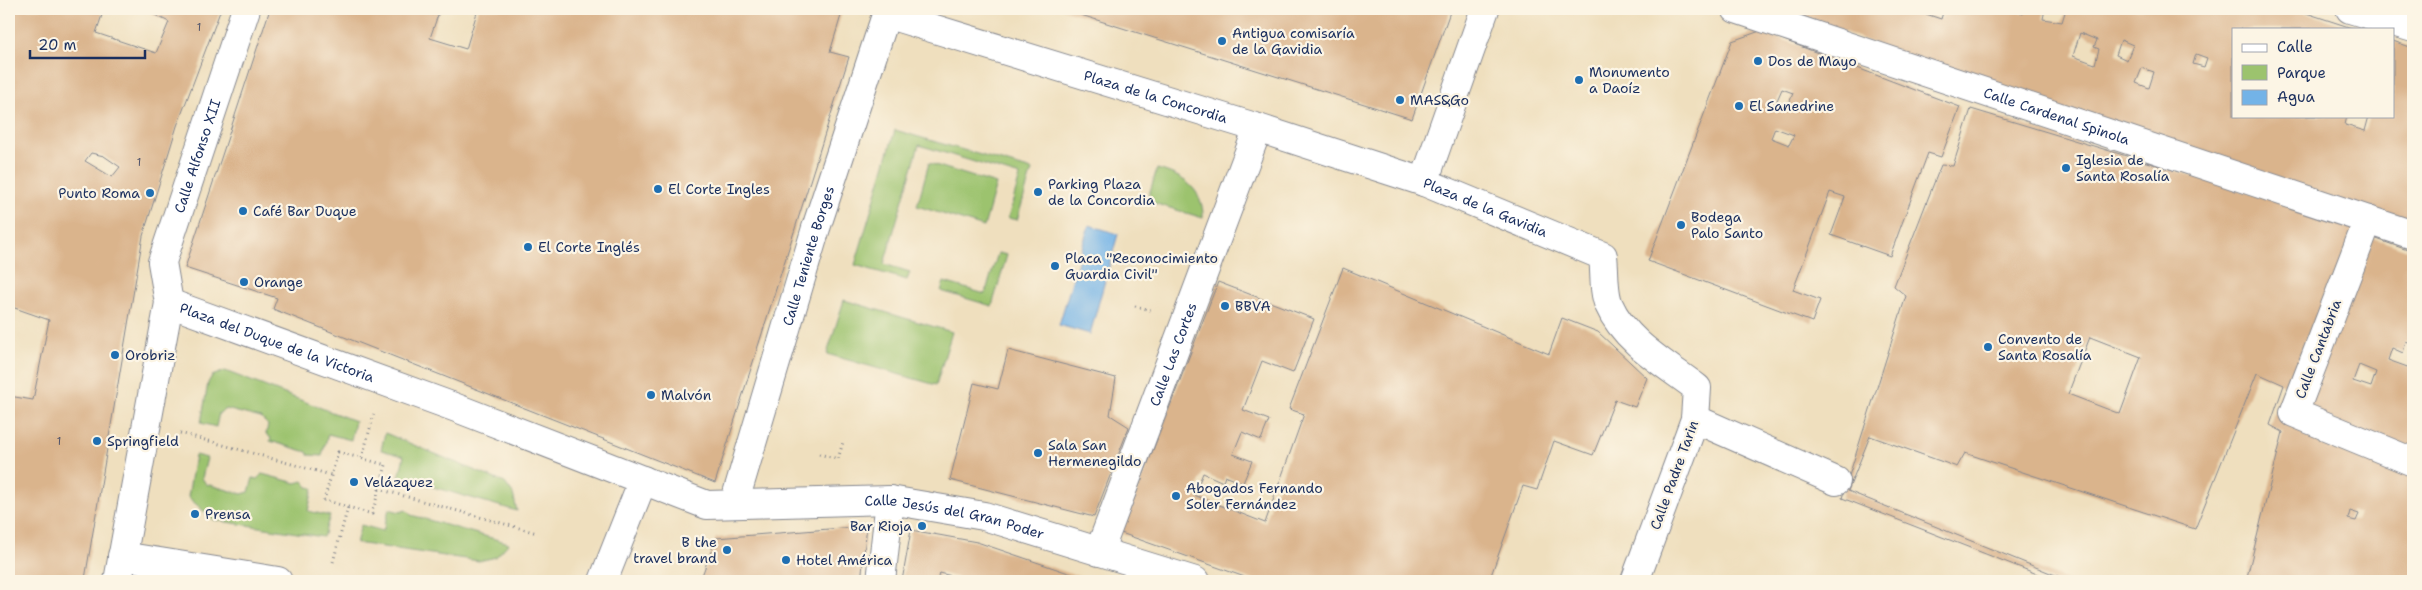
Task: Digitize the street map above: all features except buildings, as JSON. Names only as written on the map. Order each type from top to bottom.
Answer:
[{"type":"street","name":"Calle Alfonso XII","points":[[169,303],[162,262],[246,9]]},
{"type":"street","name":"Plaza de la Gavidia","points":[[1485,9],[1424,182],[1603,256],[1608,303],[1619,324],[1632,338]]},
{"type":"street","points":[[2350,9],[2413,28]]},
{"type":"street","name":"Plaza de la Concordia","points":[[887,11],[1424,182]]},
{"type":"street","name":"Calle Teniente Borges","points":[[734,504],[816,228],[887,11]]},
{"type":"street","name":"Calle Cardenal Spinola","points":[[1750,11],[2413,235]]},
{"type":"street","name":"Calle Las Cortes","points":[[1099,552],[1258,128]]},
{"type":"street","name":"Calle Cantabria","points":[[2368,220],[2294,413],[2413,462]]},
{"type":"street","name":"Plaza del Duque de la Victoria","points":[[278,581],[120,568],[169,303],[454,407],[643,480]]},
{"type":"street","name":"Calle Padre Tarin","points":[[1632,338],[1697,388],[1695,419],[1635,581]]},
{"type":"street","points":[[1695,419],[1836,481]]},
{"type":"street","points":[[603,581],[643,480]]},
{"type":"street","name":"Calle Jesús del Gran Poder","points":[[643,480],[707,505],[890,500],[984,516],[1196,581]]},
{"type":"street","points":[[881,581],[890,500]]},
{"type":"path","points":[[362,458],[374,412]]},
{"type":"path","points":[[176,432],[331,475]]},
{"type":"path","points":[[819,454],[838,459],[842,442]]},
{"type":"path","points":[[338,452],[362,458],[386,466],[372,514],[324,500],[338,452]]},
{"type":"path","points":[[379,489],[537,533]]},
{"type":"path","points":[[332,562],[348,507]]},
{"type":"green space","points":[[895,130],[1032,170],[1017,220],[1008,218],[1020,176],[919,145],[884,264],[910,272],[907,280],[855,265]]},
{"type":"green space","points":[[929,163],[996,184],[984,227],[917,206]]},
{"type":"green space","points":[[1157,169],[1182,179],[1195,191],[1200,199],[1203,218],[1147,201]]},
{"type":"green space","points":[[998,253],[1007,255],[992,306],[941,291],[944,282],[985,294]]},
{"type":"green space","points":[[844,300],[952,332],[936,385],[827,354]]},
{"type":"green space","points":[[225,371],[355,421],[351,440],[328,434],[322,456],[309,455],[307,452],[270,441],[271,438],[266,434],[268,425],[261,418],[226,409],[219,413],[216,427],[201,423],[208,383],[212,376]]},
{"type":"green space","points":[[385,433],[505,483],[513,494],[517,511],[419,483],[413,484],[411,481],[399,478],[404,456],[381,450]]},
{"type":"green space","points":[[195,455],[207,458],[202,478],[206,484],[242,494],[249,492],[253,478],[257,479],[262,474],[296,483],[303,481],[308,487],[313,488],[308,511],[330,516],[323,537],[214,520],[188,497]]},
{"type":"green space","points":[[389,509],[400,512],[406,510],[411,515],[509,543],[496,557],[479,561],[356,543],[361,525],[383,531]]},
{"type":"water","points":[[1089,225],[1118,234],[1090,334],[1059,325]]},
{"type":"place","name":"Antigua comisaría de la Gavidia","points":[[1222,41]]},
{"type":"place","name":"Dos de Mayo","points":[[1758,61]]},
{"type":"place","name":"Monumento a Daoíz","points":[[1579,80]]},
{"type":"place","name":"MAS&Go","points":[[1400,100]]},
{"type":"place","name":"El Sanedrine","points":[[1739,106]]},
{"type":"place","name":"Iglesia de Santa Rosalía","points":[[2066,168]]},
{"type":"place","name":"El Corte Ingles","points":[[658,189]]},
{"type":"place","name":"Parking Plaza de la Concordia","points":[[1038,192]]},
{"type":"place","name":"Punto Roma","points":[[150,193]]},
{"type":"place","name":"Café Bar Duque","points":[[243,211]]},
{"type":"place","name":"Bodega Palo Santo","points":[[1681,225]]},
{"type":"place","name":"El Corte Inglés","points":[[528,247]]},
{"type":"place","name":"Placa \"Reconocimiento Guardia Civil\"","points":[[1055,266]]},
{"type":"place","name":"Orange","points":[[244,282]]},
{"type":"place","name":"BBVA","points":[[1225,306]]},
{"type":"place","name":"Convento de Santa Rosalía","points":[[1988,347]]},
{"type":"place","name":"Orobriz","points":[[115,355]]},
{"type":"place","name":"Malvón","points":[[651,395]]},
{"type":"place","name":"Springfield","points":[[97,441]]},
{"type":"place","name":"Sala San Hermenegildo","points":[[1038,453]]},
{"type":"place","name":"Velázquez","points":[[354,482]]},
{"type":"place","name":"Abogados Fernando Soler Fernández","points":[[1176,496]]},
{"type":"place","name":"Prensa","points":[[195,514]]},
{"type":"place","name":"Bar Rioja","points":[[922,526]]},
{"type":"place","name":"B the travel brand","points":[[727,550]]},
{"type":"place","name":"Hotel América","points":[[786,560]]}]
